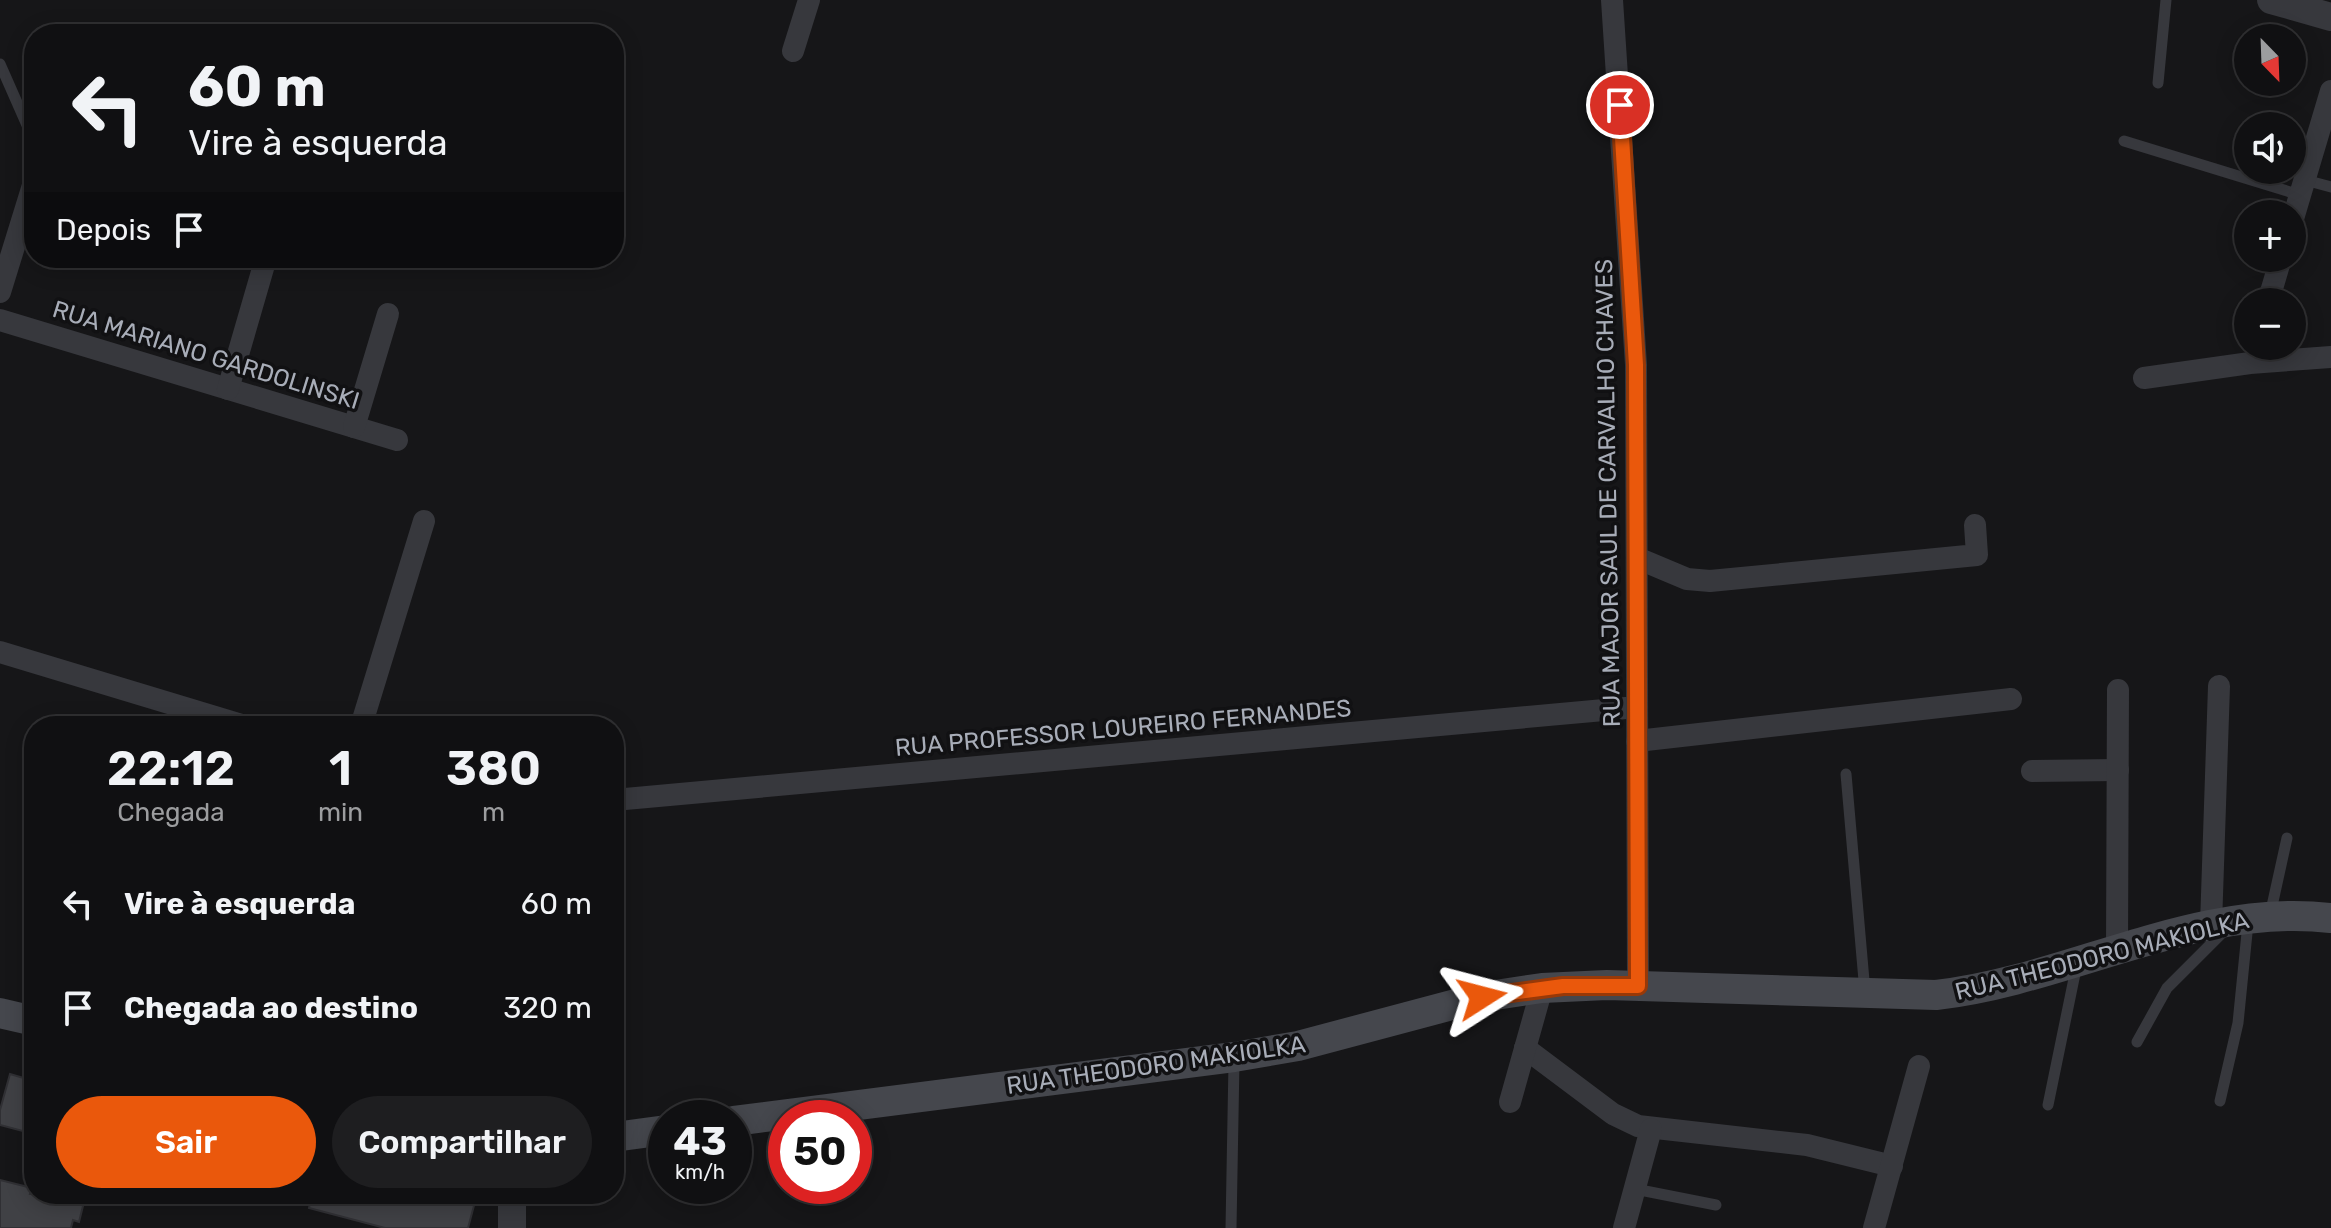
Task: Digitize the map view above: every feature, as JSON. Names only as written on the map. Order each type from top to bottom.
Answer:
[{"type":"main road","name":"RUA THEODORO MAKIOLKA","points":[[752,1119],[1234,1057],[1298,1046],[1482,997],[1542,988],[1638,986],[1936,995],[2026,978],[2241,920],[2331,918]]},
{"type":"main road","points":[[0,1013],[24,1019]]},
{"type":"main road","points":[[624,1136],[648,1132]]},
{"type":"street","points":[[793,51],[809,0]]},
{"type":"street","name":"RUA MAJOR SAUL DE CARVALHO CHAVES","points":[[1612,0],[1634,302],[1638,986]]},
{"type":"street","points":[[2271,0],[2331,17]]},
{"type":"street","points":[[2298,200],[2331,91]]},
{"type":"street","points":[[0,292],[24,214]]},
{"type":"street","points":[[228,389],[263,268]]},
{"type":"street","points":[[354,427],[388,314]]},
{"type":"street","name":"RUA MARIANO GARDOLINSKI","points":[[0,320],[397,440]]},
{"type":"street","points":[[2306,356],[2331,357]]},
{"type":"street","points":[[2144,378],[2234,358]]},
{"type":"street","points":[[364,716],[424,521]]},
{"type":"street","points":[[1637,558],[1687,579],[1710,581],[1977,555],[1975,525]]},
{"type":"street","points":[[0,652],[212,716]]},
{"type":"street","points":[[2219,686],[2241,920]]},
{"type":"street","points":[[2117,951],[2118,690]]},
{"type":"street","points":[[1637,741],[2011,699]]},
{"type":"street","name":"RUA PROFESSOR LOUREIRO FERNANDES","points":[[624,799],[1637,707]]},
{"type":"street","points":[[2032,771],[2118,770]]},
{"type":"street","points":[[1510,1102],[1542,988]]},
{"type":"street","points":[[1525,1048],[1613,1114],[1638,1126],[1807,1145],[1892,1166]]},
{"type":"street","points":[[1874,1228],[1919,1066]]},
{"type":"street","points":[[1624,1228],[1651,1129]]},
{"type":"lane","points":[[2158,83],[2166,0]]},
{"type":"lane","points":[[0,64],[24,118]]},
{"type":"lane","points":[[2124,141],[2302,187],[2331,187]]},
{"type":"lane","points":[[1846,774],[1865,995]]},
{"type":"lane","points":[[2137,1042],[2167,988],[2241,920],[2287,838]]},
{"type":"lane","points":[[2220,1101],[2238,1023],[2241,920]]},
{"type":"lane","points":[[2048,1105],[2077,963]]},
{"type":"lane","points":[[1231,1228],[1234,1057]]},
{"type":"lane","points":[[1635,1189],[1716,1205]]},
{"type":"building","points":[[10,1074],[24,1078],[24,1131],[0,1125],[0,1110]]},
{"type":"building","points":[[0,1180],[24,1186],[24,1204],[84,1204],[79,1222],[73,1220],[71,1228],[0,1228]]},
{"type":"building","points":[[310,1204],[474,1204],[468,1228],[385,1228],[309,1208]]},
{"type":"route","points":[[1482,997],[1563,986],[1638,986],[1636,365],[1620,105]]}]
